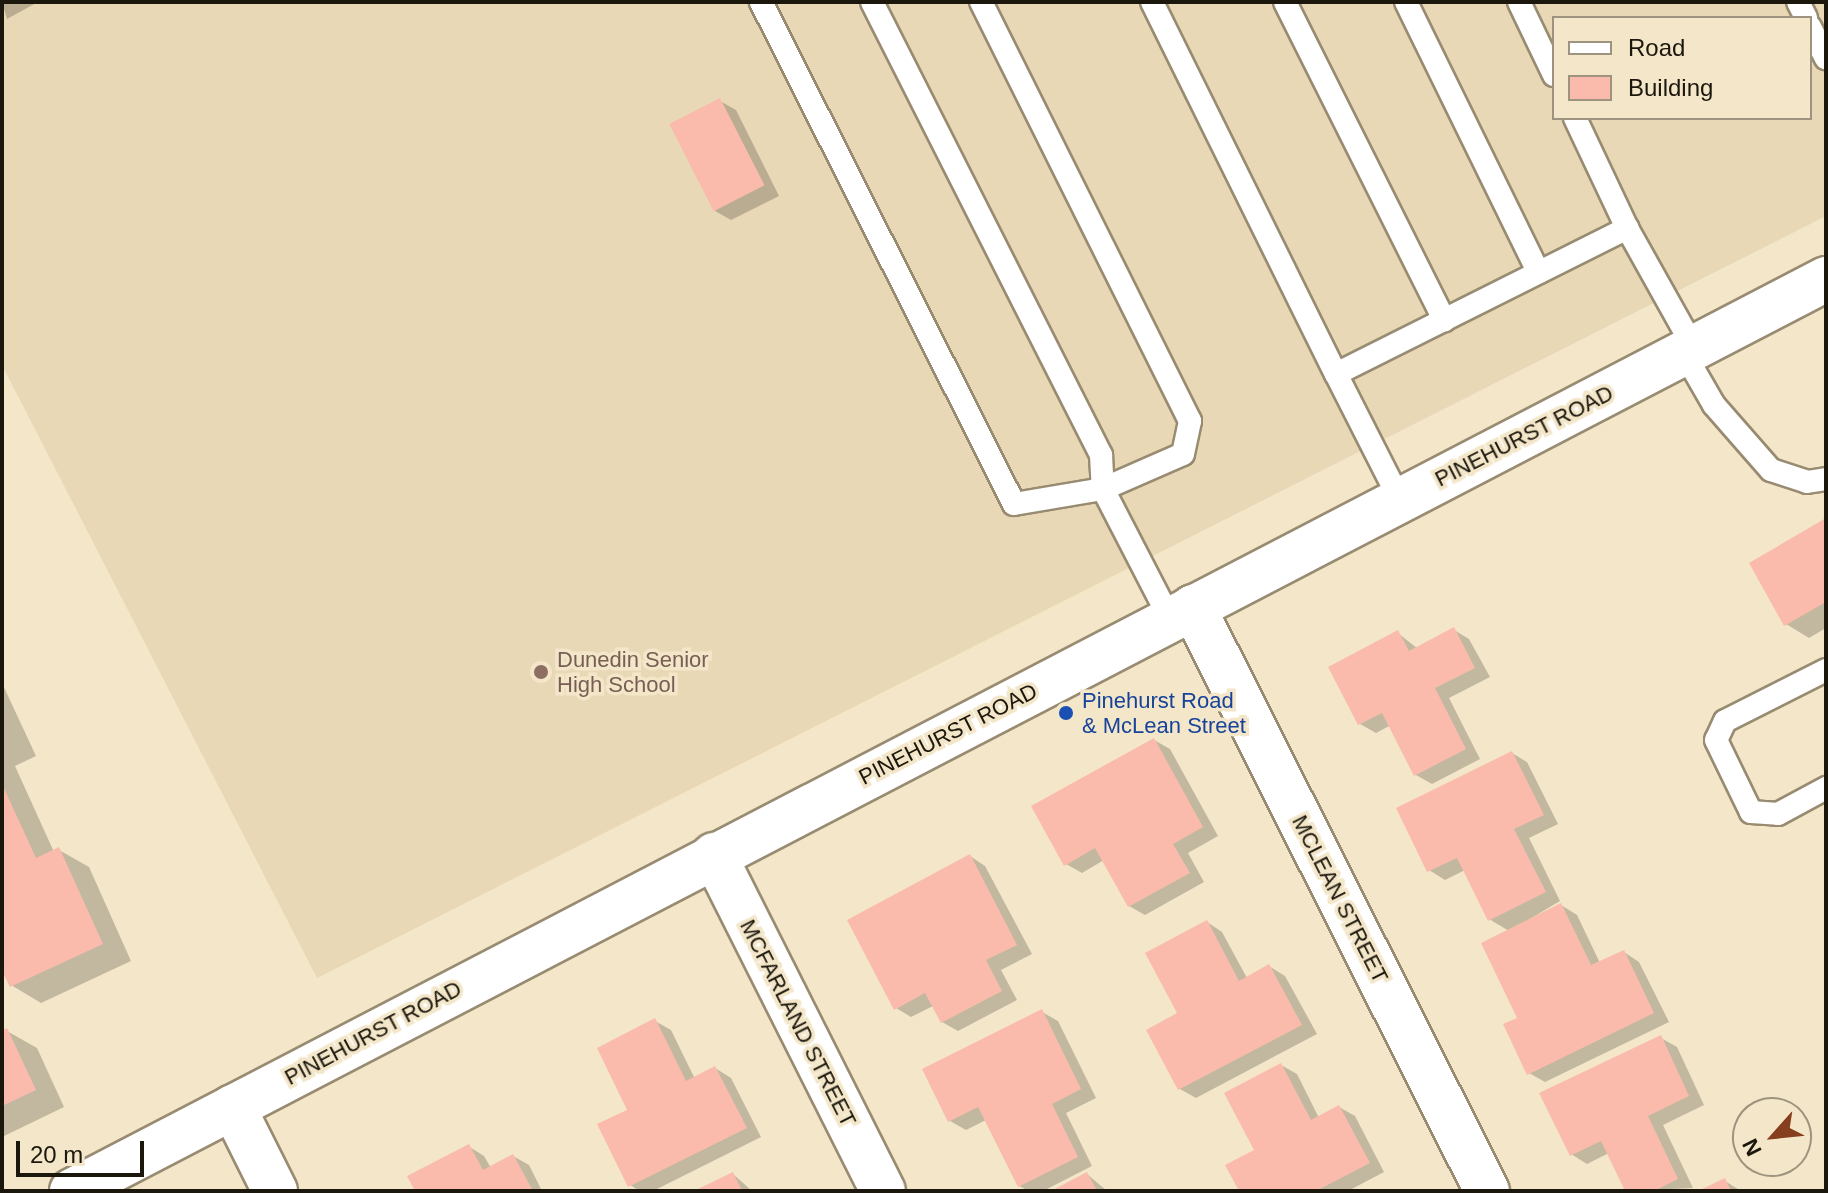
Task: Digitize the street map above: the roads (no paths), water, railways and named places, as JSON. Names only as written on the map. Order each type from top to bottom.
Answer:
[{"type":"street","name":"PINEHURST ROAD","points":[[72,1191],[1826,279]]},
{"type":"street","name":"MCLEAN STREET","points":[[1181,613],[1487,1191]]},
{"type":"street","name":"MCFARLAND STREET","points":[[714,855],[883,1191]]},
{"type":"street","points":[[233,1107],[275,1191]]},
{"type":"lane","points":[[761,2],[1014,504],[1103,489],[1183,454],[1190,421],[981,2]]},
{"type":"lane","points":[[872,2],[1101,455],[1103,489],[1181,613]]},
{"type":"lane","points":[[1152,2],[1400,500]]},
{"type":"lane","points":[[1285,2],[1444,320]]},
{"type":"lane","points":[[1406,2],[1538,272]]},
{"type":"lane","points":[[1519,2],[1552,71]]},
{"type":"lane","points":[[1812,31],[1826,58]]},
{"type":"lane","points":[[1576,120],[1714,405],[1771,470],[1807,482],[1826,479]]},
{"type":"lane","points":[[1336,374],[1627,228]]},
{"type":"lane","points":[[1826,670],[1725,721],[1716,740],[1751,812],[1778,814],[1826,788]]},
{"type":"place","name":"Dunedin Senior High School","points":[[541,672]]},
{"type":"place","name":"Pinehurst Road & McLean Street","points":[[1066,713]]}]
